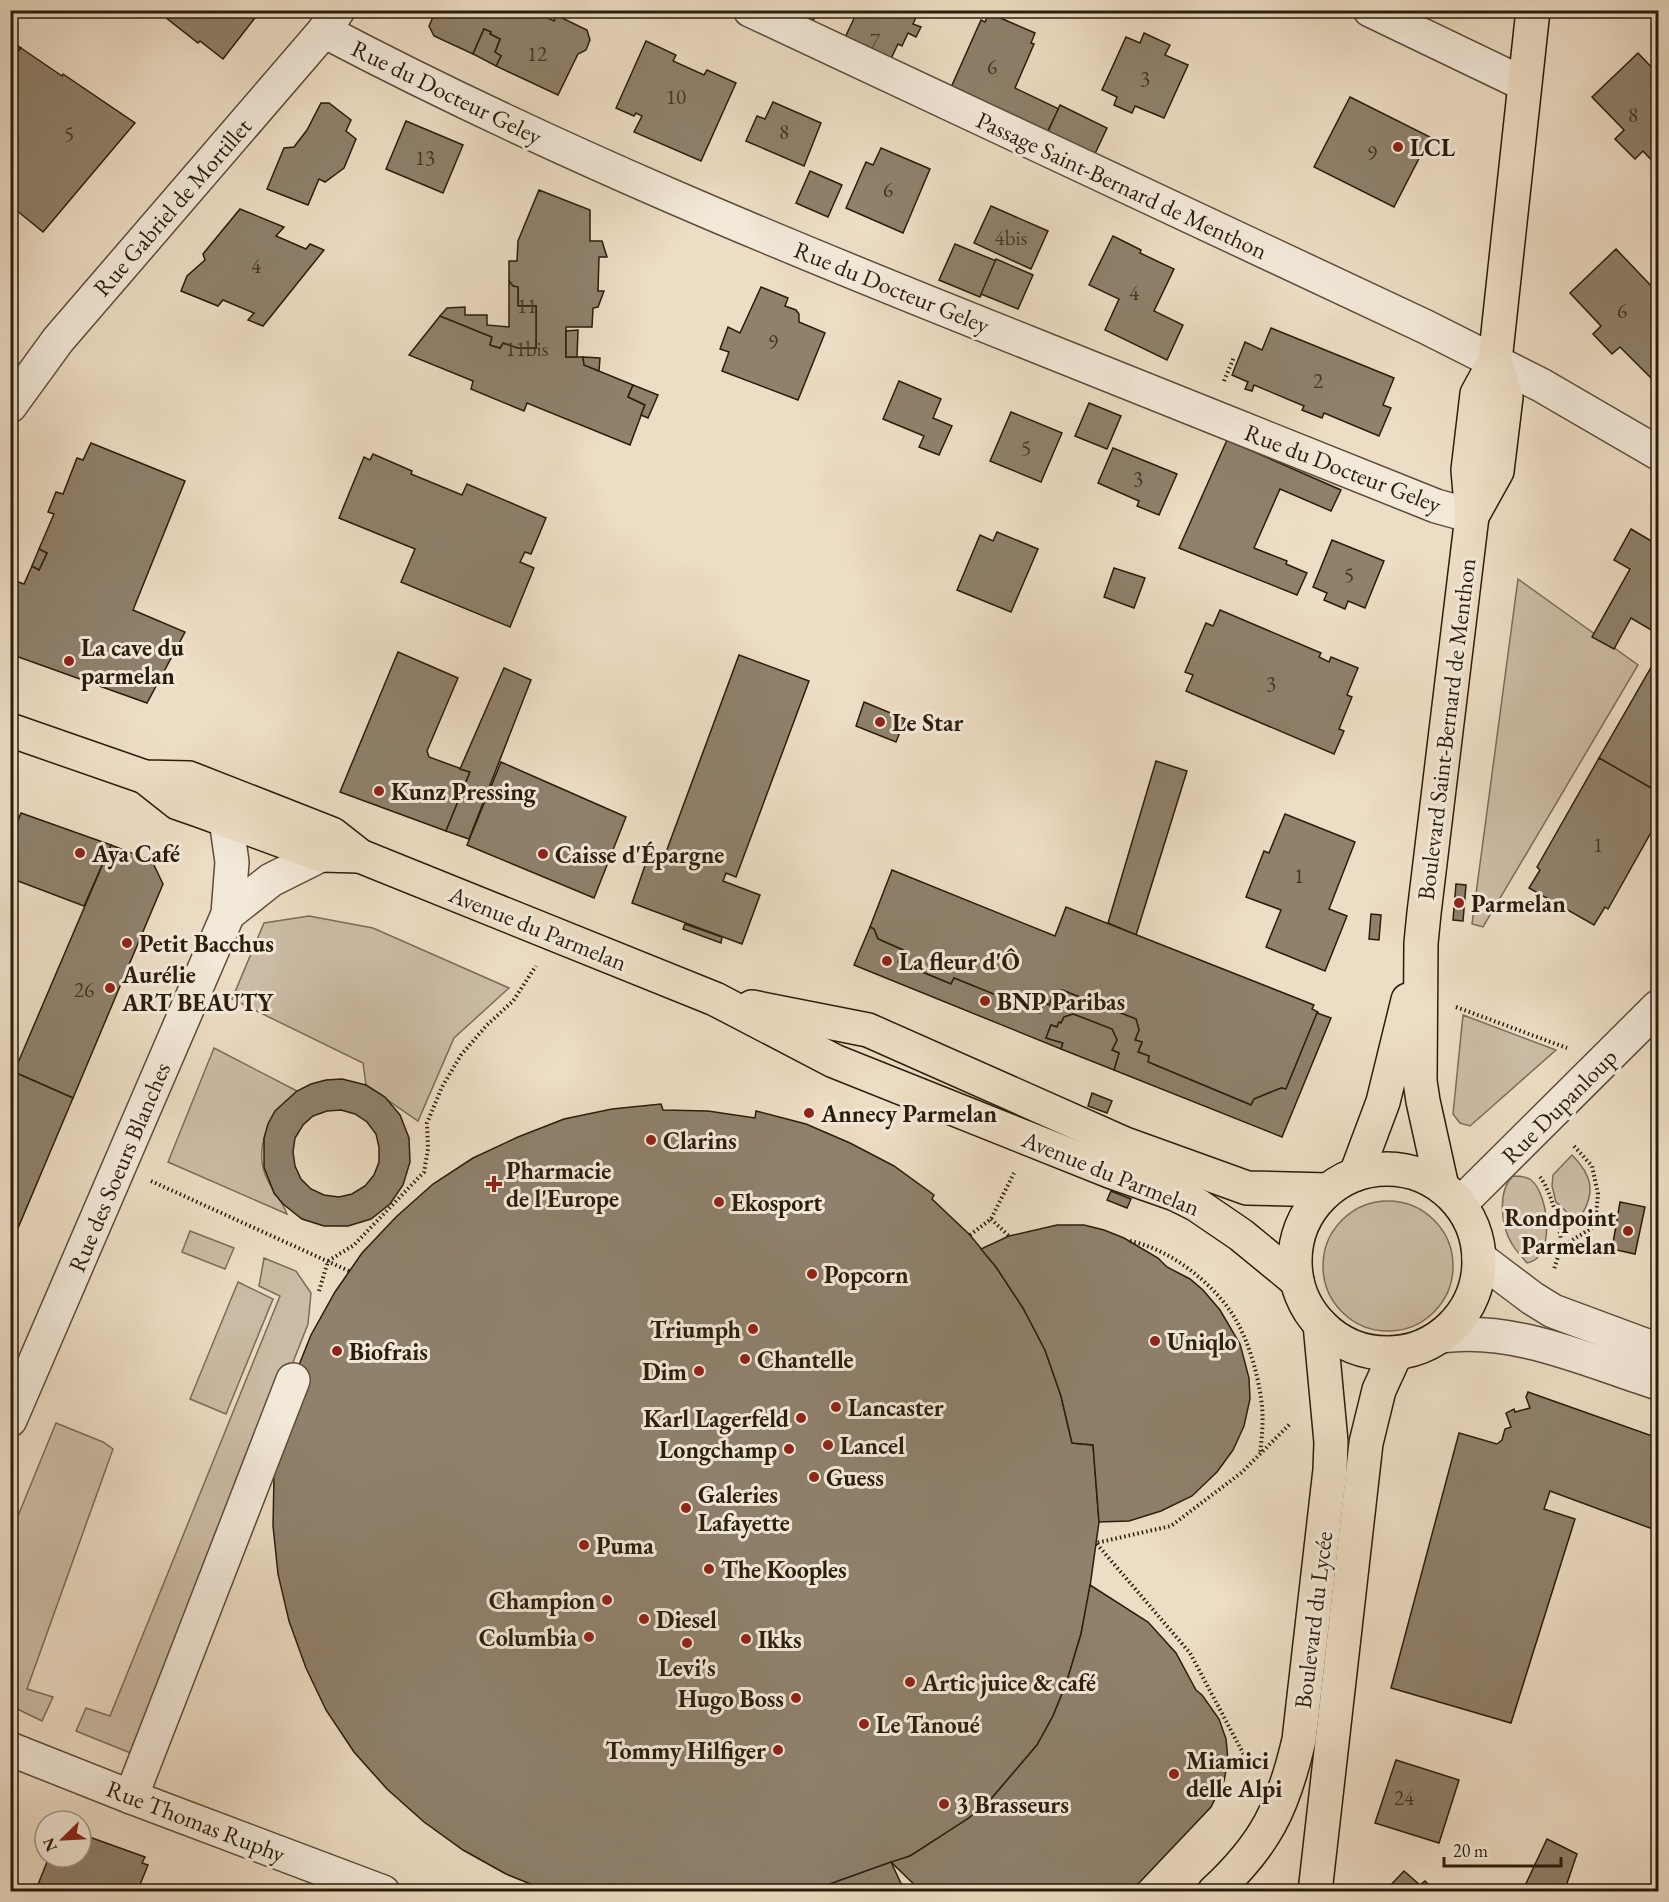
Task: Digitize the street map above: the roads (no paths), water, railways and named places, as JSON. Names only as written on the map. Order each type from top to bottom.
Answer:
[{"type":"main road","name":"Boulevard Saint-Bernard de Menthon","points":[[1451,1195],[1423,1101],[1420,1081],[1421,943],[1472,516],[1497,471],[1506,397],[1495,361],[1533,10]]},
{"type":"main road","name":"Avenue du Parmelan","points":[[10,730],[145,777],[189,778],[332,834],[360,856],[715,999],[834,1061],[1112,1172],[1174,1194],[1241,1235],[1297,1281]]},
{"type":"main road","name":"Avenue du Parmelan","points":[[145,777],[178,802],[321,855],[360,856]]},
{"type":"main road","name":"Boulevard Saint-Bernard de Menthon","points":[[1356,1174],[1383,1102],[1421,943]]},
{"type":"main road","name":"Avenue du Parmelan","points":[[715,999],[868,1030],[1125,1144],[1247,1188],[1328,1190]]},
{"type":"main road","points":[[1400,1169],[1422,1176],[1451,1195],[1474,1229],[1479,1258],[1476,1284],[1470,1302],[1455,1324],[1442,1336],[1416,1349],[1396,1353],[1372,1353],[1353,1347],[1335,1337],[1320,1324],[1305,1304],[1297,1281],[1295,1251],[1299,1231],[1314,1204],[1328,1190],[1356,1174],[1370,1170],[1400,1169]]},
{"type":"main road","name":"Boulevard du Lycée","points":[[1214,1892],[1240,1868],[1255,1849],[1275,1816],[1299,1740],[1330,1470],[1331,1442],[1320,1324]]},
{"type":"main road","name":"Boulevard du Lycée","points":[[1315,1892],[1366,1443],[1379,1390],[1396,1353]]},
{"type":"street","name":"Passage Saint-Bernard de Menthon","points":[[750,10],[1495,361],[1659,453]]},
{"type":"street","points":[[1370,10],[1524,84]]},
{"type":"street","name":"Rue Gabriel de Mortillet","points":[[10,406],[70,326],[331,21]]},
{"type":"street","name":"Rue du Docteur Geley","points":[[331,21],[420,82],[700,209],[1436,507],[1472,516]]},
{"type":"street","name":"Rue des Soeurs Blanches","points":[[10,1420],[228,914],[232,862],[226,820]]},
{"type":"street","name":"Rue des Soeurs Blanches","points":[[228,914],[271,880],[321,855]]},
{"type":"street","name":"Rue Dupanloup","points":[[1451,1195],[1515,1150],[1659,1007]]},
{"type":"street","points":[[1479,1258],[1542,1304],[1572,1319],[1659,1350]]},
{"type":"street","points":[[1442,1336],[1462,1333],[1529,1342],[1659,1383]]},
{"type":"street","points":[[131,1797],[292,1380]]},
{"type":"street","name":"Rue Thomas Ruphy","points":[[10,1749],[383,1892]]},
{"type":"place","name":"LCL","points":[[1398,147]]},
{"type":"place","name":"La cave du parmelan","points":[[69,661]]},
{"type":"place","name":"Le Star","points":[[880,722]]},
{"type":"place","name":"Kunz Pressing","points":[[379,791]]},
{"type":"place","name":"Aya Café","points":[[80,853]]},
{"type":"place","name":"Caisse d'Épargne","points":[[543,854]]},
{"type":"place","name":"Parmelan","points":[[1459,903]]},
{"type":"place","name":"Petit Bacchus","points":[[127,943]]},
{"type":"place","name":"La fleur d'Ô","points":[[887,961]]},
{"type":"place","name":"Aurélie ART BEAUTY","points":[[110,988]]},
{"type":"place","name":"BNP Paribas","points":[[985,1001]]},
{"type":"place","name":"Annecy Parmelan","points":[[809,1113]]},
{"type":"place","name":"Clarins","points":[[651,1140]]},
{"type":"place","name":"Pharmacie de l'Europe","points":[[494,1184]]},
{"type":"place","name":"Ekosport","points":[[719,1202]]},
{"type":"place","name":"Rondpoint Parmelan","points":[[1628,1231]]},
{"type":"place","name":"Popcorn","points":[[812,1274]]},
{"type":"place","name":"Triumph","points":[[753,1329]]},
{"type":"place","name":"Uniqlo","points":[[1155,1341]]},
{"type":"place","name":"Biofrais","points":[[337,1351]]},
{"type":"place","name":"Chantelle","points":[[745,1359]]},
{"type":"place","name":"Dim","points":[[699,1371]]},
{"type":"place","name":"Lancaster","points":[[836,1407]]},
{"type":"place","name":"Karl Lagerfeld","points":[[801,1418]]},
{"type":"place","name":"Lancel","points":[[828,1445]]},
{"type":"place","name":"Longchamp","points":[[789,1449]]},
{"type":"place","name":"Guess","points":[[814,1477]]},
{"type":"place","name":"Galeries Lafayette","points":[[686,1508]]},
{"type":"place","name":"Puma","points":[[584,1545]]},
{"type":"place","name":"The Kooples","points":[[709,1569]]},
{"type":"place","name":"Champion","points":[[607,1600]]},
{"type":"place","name":"Diesel","points":[[644,1619]]},
{"type":"place","name":"Columbia","points":[[589,1637]]},
{"type":"place","name":"Ikks","points":[[746,1639]]},
{"type":"place","name":"Levi's","points":[[687,1643]]},
{"type":"place","name":"Artic juice & café","points":[[910,1682]]},
{"type":"place","name":"Hugo Boss","points":[[796,1698]]},
{"type":"place","name":"Le Tanoué","points":[[864,1724]]},
{"type":"place","name":"Tommy Hilfiger","points":[[778,1750]]},
{"type":"place","name":"Miamici delle Alpi","points":[[1174,1774]]},
{"type":"place","name":"3 Brasseurs","points":[[944,1804]]}]
